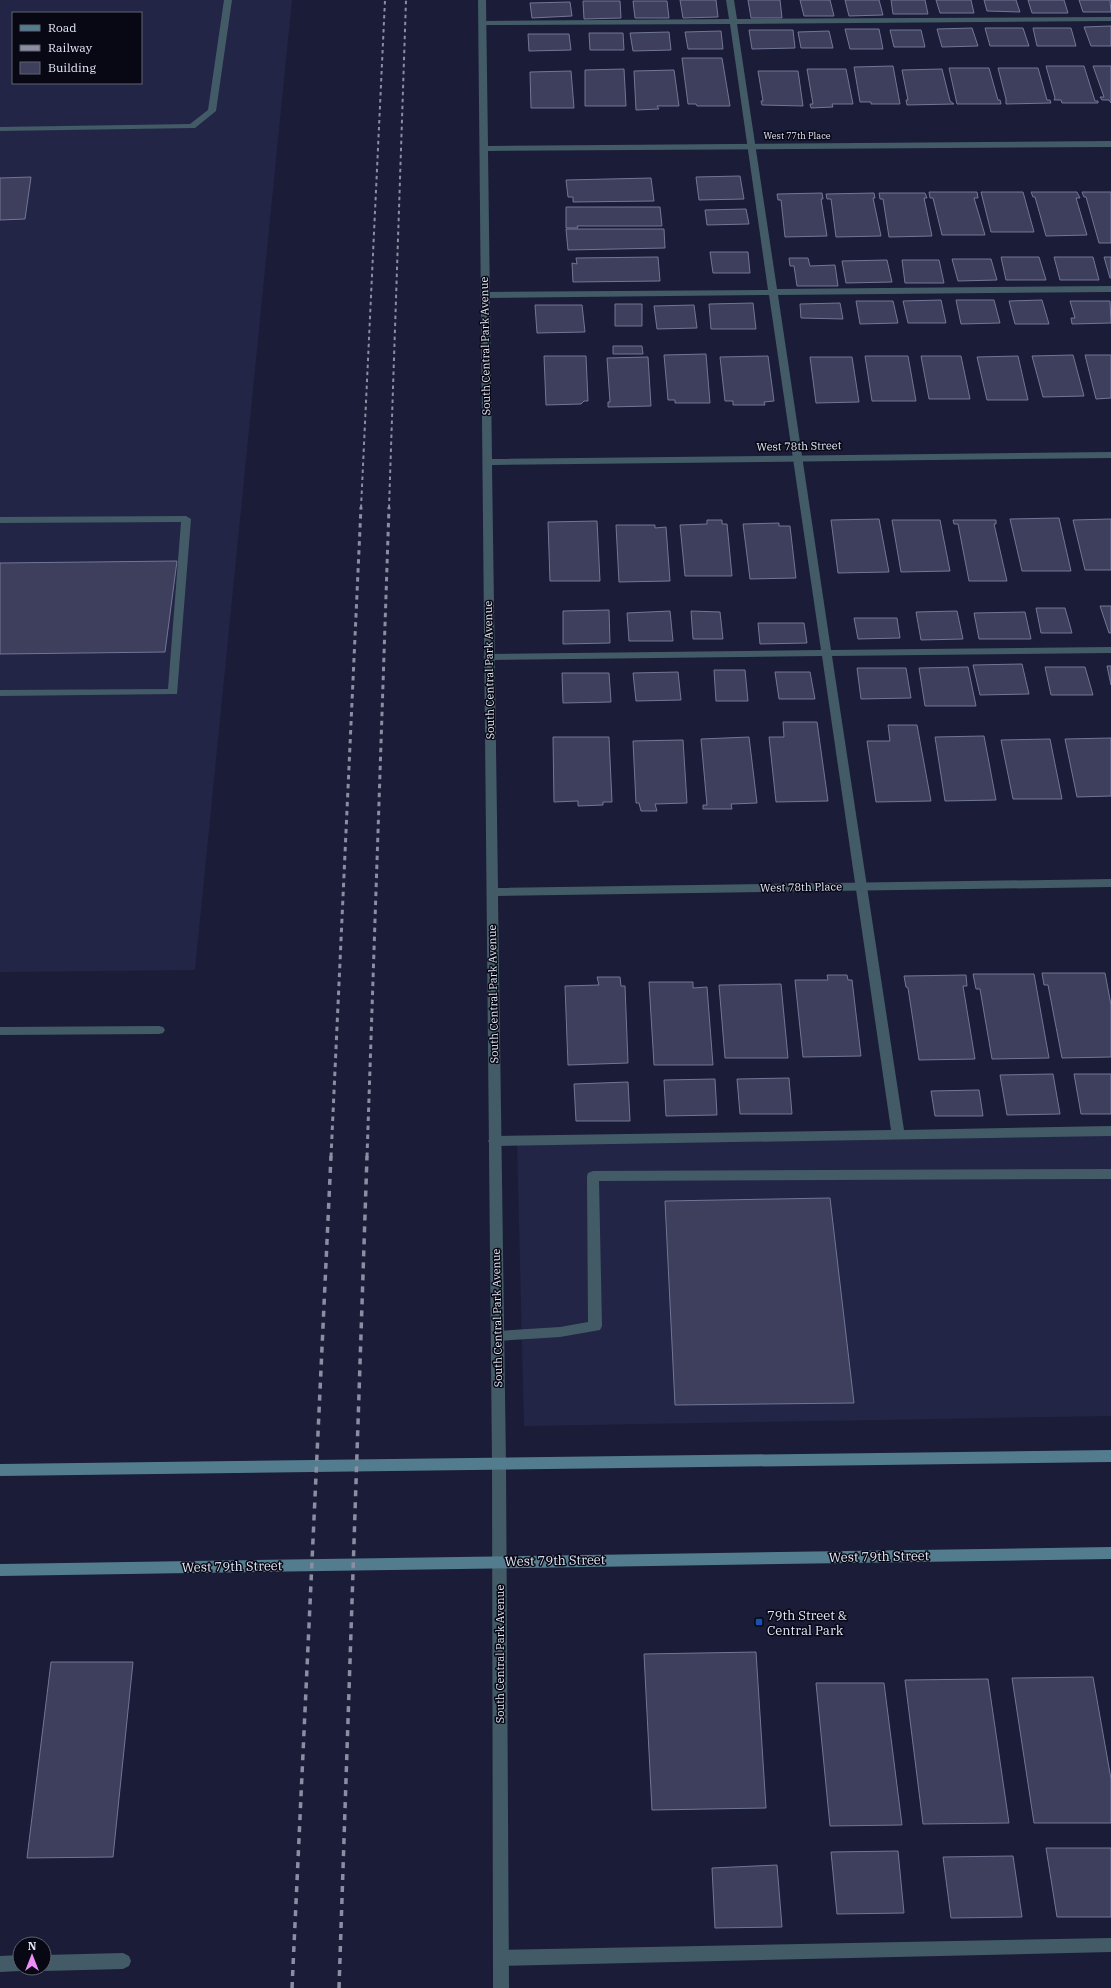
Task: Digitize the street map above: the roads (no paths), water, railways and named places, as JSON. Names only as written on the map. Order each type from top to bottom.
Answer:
[{"type":"main road","points":[[0,1470],[1111,1456]]},
{"type":"main road","name":"West 79th Street","points":[[0,1570],[1111,1552]]},
{"type":"street","points":[[0,129],[192,126],[212,111],[228,0]]},
{"type":"street","name":"South Central Park Avenue","points":[[482,0],[488,657],[498,1336],[501,1988]]},
{"type":"street","points":[[730,0],[898,1135]]},
{"type":"street","points":[[482,23],[1111,19]]},
{"type":"street","name":"West 77th Place","points":[[483,149],[1111,144]]},
{"type":"street","points":[[485,296],[1111,289]]},
{"type":"street","name":"West 78th Street","points":[[486,462],[1111,455]]},
{"type":"street","points":[[0,520],[186,519],[173,692],[0,693]]},
{"type":"street","points":[[488,657],[1111,650]]},
{"type":"street","name":"West 78th Place","points":[[491,892],[1111,882]]},
{"type":"street","points":[[0,1031],[159,1030]]},
{"type":"street","points":[[494,1141],[1111,1131]]},
{"type":"street","points":[[498,1336],[560,1332],[595,1326],[593,1176],[1111,1174]]},
{"type":"street","points":[[501,1958],[1111,1944]]},
{"type":"street","points":[[52,1963],[123,1961]]},
{"type":"street","points":[[0,1964],[12,1964]]},
{"type":"railway","points":[[361,508],[385,0]]},
{"type":"railway","points":[[389,508],[406,0]]},
{"type":"railway","points":[[331,1157],[361,507]]},
{"type":"railway","points":[[367,1157],[389,507]]},
{"type":"railway","points":[[292,1988],[331,1156]]},
{"type":"railway","points":[[339,1988],[367,1156]]},
{"type":"place","name":"79th Street & Central Park","points":[[759,1622]]}]
